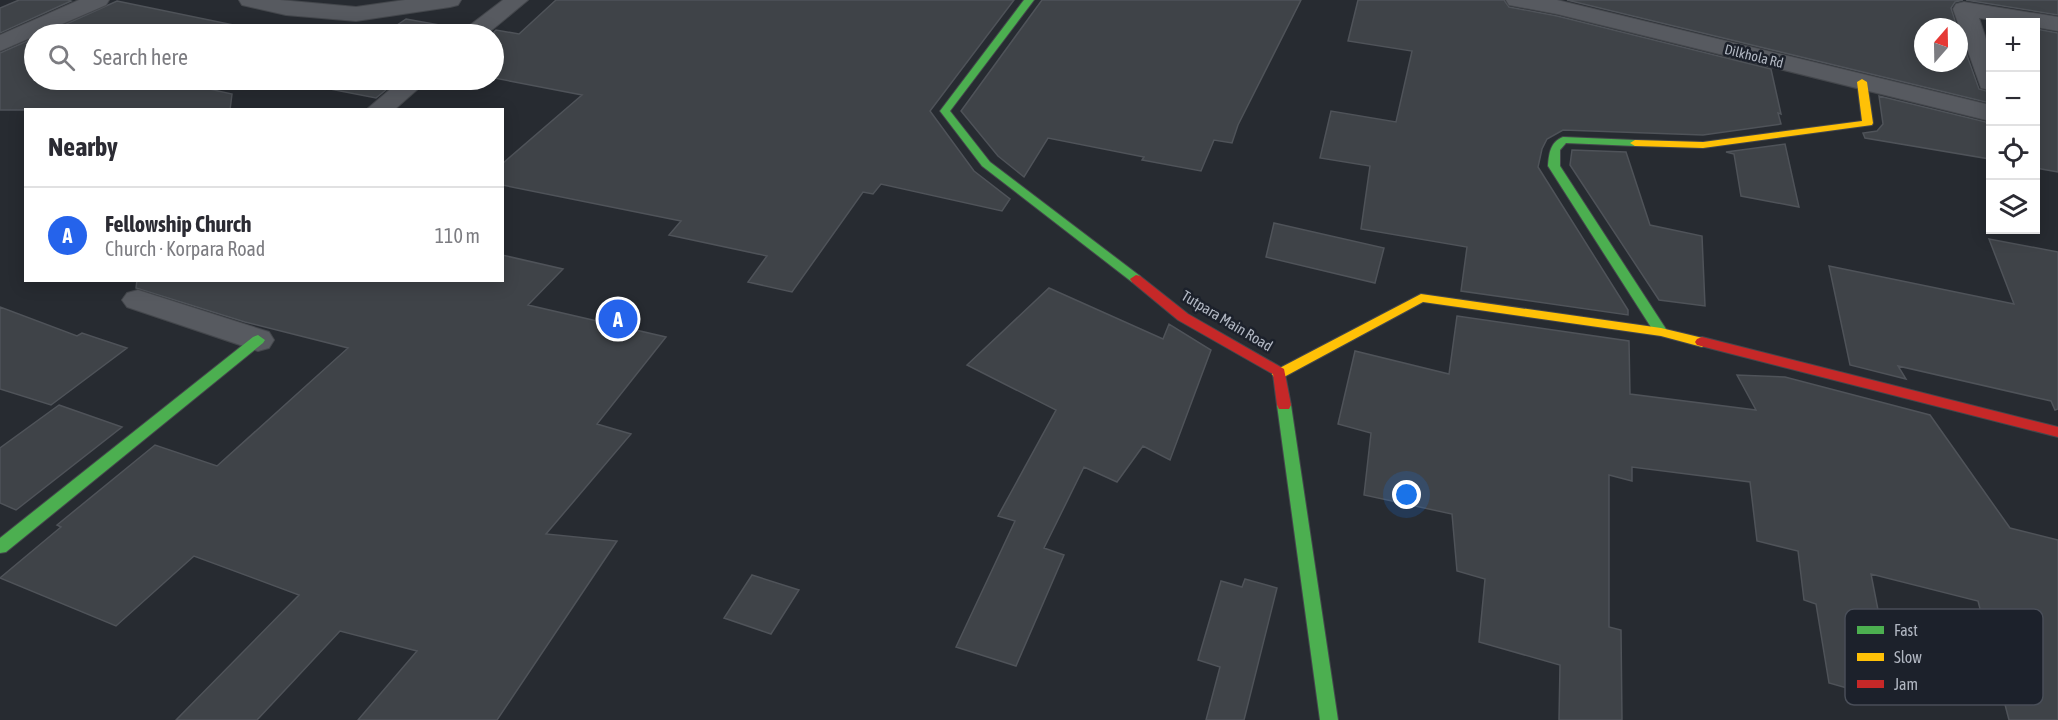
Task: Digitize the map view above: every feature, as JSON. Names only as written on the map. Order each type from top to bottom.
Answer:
[{"type":"street","points":[[45,24],[98,0]]},
{"type":"street","points":[[250,0],[286,8],[356,14],[450,0]]},
{"type":"street","points":[[486,24],[517,0]]},
{"type":"street","name":"Tutpara Main Road","points":[[1027,0],[945,111],[986,164],[1105,254],[1183,317],[1279,372],[1329,720]]},
{"type":"street","name":"Dilkhola Rd","points":[[1517,0],[1557,7],[1986,112]]},
{"type":"street","points":[[1986,72],[1964,9],[2058,24]]},
{"type":"street","points":[[0,44],[24,33]]},
{"type":"street","points":[[1661,332],[1554,166],[1555,150],[1563,140],[1703,146],[1868,123],[1862,82]]},
{"type":"street","points":[[381,108],[403,90]]},
{"type":"street","points":[[160,282],[138,300],[258,340]]},
{"type":"street","points":[[1279,374],[1421,298],[1661,332],[2058,432]]},
{"type":"street","points":[[0,547],[258,340]]},
{"type":"building","points":[[19,0],[71,1],[0,33],[0,8]]},
{"type":"building","points":[[556,0],[1014,0],[930,111],[974,171],[1010,199],[1002,211],[881,184],[873,194],[863,192],[792,292],[748,282],[767,256],[669,235],[681,221],[504,185],[504,162],[582,95],[504,80],[504,31],[519,34]]},
{"type":"building","points":[[1042,0],[1301,0],[1238,125],[1232,143],[1214,140],[1201,171],[1048,138],[1024,177],[998,156],[961,111]]},
{"type":"building","points":[[1358,0],[1504,0],[1509,7],[1557,16],[1771,69],[1781,124],[1703,135],[1563,130],[1547,139],[1538,167],[1628,310],[1628,315],[1461,291],[1467,247],[1361,229],[1370,166],[1320,158],[1331,111],[1396,122],[1412,51],[1348,41]]},
{"type":"building","points":[[1567,0],[1963,0],[1955,2],[1951,8],[1954,18],[1914,18],[1914,72],[1968,72],[1968,58],[1979,89],[1986,91],[1986,102]]},
{"type":"building","points":[[1966,0],[2058,0],[2058,15]]},
{"type":"building","points":[[117,1],[229,24],[66,24]]},
{"type":"building","points":[[406,19],[434,24],[399,24]]},
{"type":"building","points":[[2040,30],[2058,33],[2058,172],[2040,169]]},
{"type":"building","points":[[24,42],[24,90],[214,90],[232,94],[230,108],[0,110],[0,53]]},
{"type":"building","points":[[335,90],[386,90],[376,98]]},
{"type":"building","points":[[1879,96],[1986,122],[1986,158],[1865,138],[1863,133],[1877,131],[1883,124]]},
{"type":"building","points":[[1785,144],[1799,207],[1741,196],[1734,154],[1726,152]]},
{"type":"building","points":[[1572,150],[1626,152],[1650,225],[1702,236],[1705,306],[1659,300],[1570,165]]},
{"type":"building","points":[[1274,223],[1384,248],[1375,283],[1266,257]]},
{"type":"building","points":[[1989,239],[2058,252],[2058,409],[2055,410],[2051,401],[1898,366],[1906,379],[1850,365],[1829,266],[2014,304]]},
{"type":"building","points":[[504,255],[563,269],[528,305],[666,337],[597,424],[631,434],[546,534],[617,541],[497,720],[358,720],[417,651],[340,631],[257,720],[176,720],[299,595],[194,556],[116,626],[0,578],[61,527],[57,525],[155,445],[217,466],[348,348],[245,322],[136,288],[137,282],[504,282]]},
{"type":"building","points":[[1049,288],[1163,339],[1169,324],[1211,350],[1170,460],[1143,446],[1117,482],[1084,467],[1044,548],[1064,555],[1016,666],[956,647],[1015,521],[998,516],[1056,410],[967,365]]},
{"type":"building","points":[[0,307],[77,336],[82,333],[127,348],[51,405],[0,389]]},
{"type":"building","points":[[1457,316],[1629,341],[1630,394],[1756,410],[1737,375],[1785,377],[1930,415],[2010,528],[2058,540],[2058,720],[2009,720],[2005,705],[2043,705],[2043,609],[1980,609],[1978,601],[1871,574],[1878,609],[1845,609],[1845,688],[1829,683],[1816,604],[1804,600],[1798,551],[1757,541],[1750,482],[1632,467],[1632,481],[1609,475],[1609,627],[1621,630],[1622,720],[1559,720],[1560,665],[1479,642],[1485,579],[1457,571],[1452,514],[1364,495],[1371,433],[1338,424],[1355,351],[1449,374]]},
{"type":"building","points":[[59,405],[122,427],[16,510],[0,503],[0,448]]},
{"type":"building","points":[[752,575],[799,590],[771,634],[724,618]]},
{"type":"building","points":[[1245,579],[1277,588],[1244,720],[1206,720],[1220,667],[1198,660],[1221,581],[1242,587]]},
{"type":"traffic: fast","points":[[1029,0],[945,111],[986,164],[1136,279]]},
{"type":"traffic: fast","points":[[1635,143],[1563,140],[1555,150],[1554,166],[1661,332]]},
{"type":"traffic: fast","points":[[0,547],[258,340]]},
{"type":"traffic: fast","points":[[1284,405],[1329,720]]},
{"type":"traffic: slow","points":[[1635,143],[1703,145],[1868,123],[1862,82]]},
{"type":"traffic: slow","points":[[1279,374],[1421,298],[1661,332],[1702,342]]},
{"type":"traffic: jam","points":[[1136,279],[1183,317],[1279,372],[1284,405]]},
{"type":"traffic: jam","points":[[1702,342],[2058,432]]},
{"type":"place","name":"Fellowship Church","points":[[618,319]]}]
